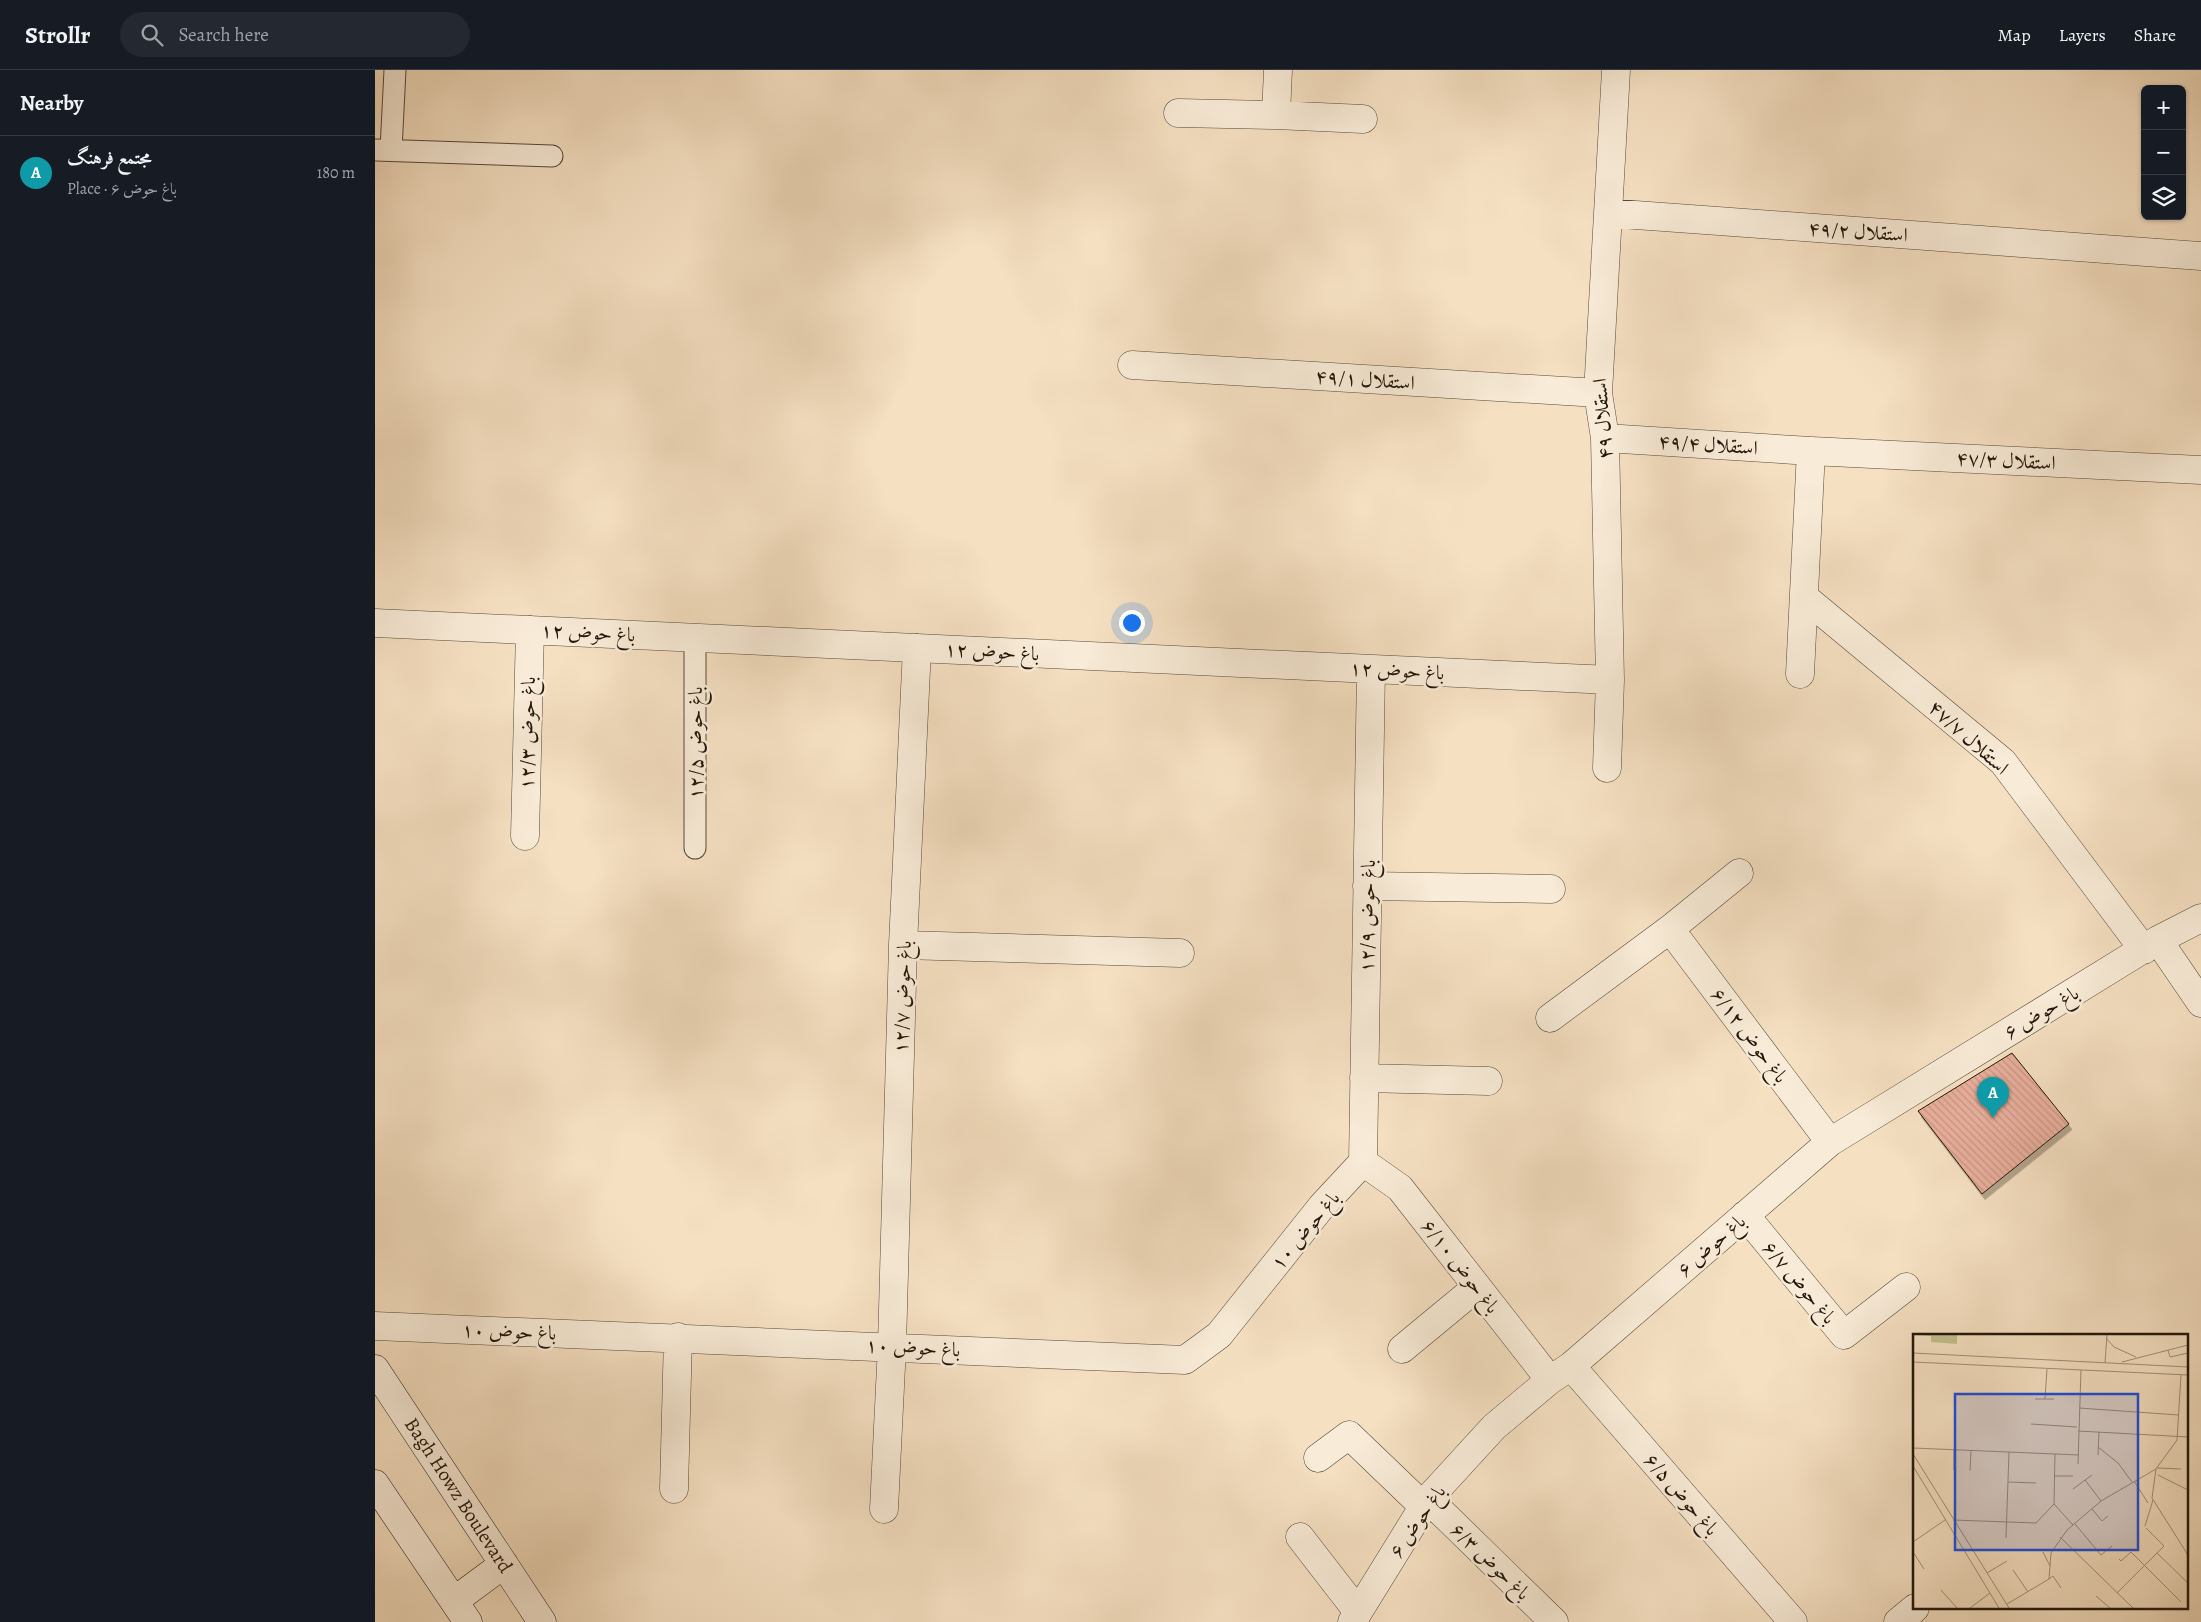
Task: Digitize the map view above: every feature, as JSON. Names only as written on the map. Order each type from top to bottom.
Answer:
[{"type":"street","points":[[1276,115],[1278,70]]},
{"type":"street","name":"۴۹ استقلال","points":[[1607,768],[1610,680],[1605,438],[1598,393],[1616,70]]},
{"type":"street","points":[[1179,113],[1276,115],[1363,120]]},
{"type":"street","name":"۴۹/۲ استقلال","points":[[1608,213],[2201,256]]},
{"type":"street","name":"۴۹/۱ استقلال","points":[[1132,365],[1598,393]]},
{"type":"street","name":"۴۹/۴ استقلال","points":[[1605,438],[1811,451]]},
{"type":"street","points":[[1800,674],[1811,451]]},
{"type":"street","name":"۴۷/۳ استقلال","points":[[1811,451],[2201,470]]},
{"type":"street","name":"۴۷/۷ استقلال","points":[[1804,597],[2003,762],[2151,945],[2201,1003]]},
{"type":"street","name":"۱۲ باغ حوض","points":[[375,623],[1610,680]]},
{"type":"street","name":"۱۲/۳ باغ حوض","points":[[525,836],[530,630]]},
{"type":"street","name":"۱۲/۷ باغ حوض","points":[[884,1510],[892,1346],[903,945],[917,648]]},
{"type":"street","name":"۱۲/۹ باغ حوض","points":[[1363,1162],[1371,669]]},
{"type":"street","points":[[1550,1018],[1670,929],[1739,873]]},
{"type":"street","points":[[1367,886],[1551,889]]},
{"type":"street","name":"۶ باغ حوض","points":[[1355,1617],[1426,1503],[1495,1427],[1830,1142],[2151,945],[2201,918]]},
{"type":"street","name":"۶/۱۲ باغ حوض","points":[[1670,929],[1830,1142]]},
{"type":"street","points":[[903,945],[1179,953]]},
{"type":"street","points":[[1364,1078],[1487,1082]]},
{"type":"street","name":"۱۰ باغ حوض","points":[[375,1326],[678,1337],[1185,1360],[1219,1335],[1322,1206],[1363,1162]]},
{"type":"street","name":"۶/۱۰ باغ حوض","points":[[1363,1162],[1400,1188],[1477,1287],[1560,1373]]},
{"type":"street","name":"۶/۷ باغ حوض","points":[[1745,1215],[1844,1335],[1906,1287]]},
{"type":"street","points":[[1402,1349],[1477,1287]]},
{"type":"street","points":[[674,1489],[678,1337]]},
{"type":"street","name":"Bagh Howz Boulevard","points":[[375,1368],[542,1622]]},
{"type":"street","name":"۶/۵ باغ حوض","points":[[1560,1373],[1793,1622]]},
{"type":"street","name":"۶/۳ باغ حوض","points":[[1318,1458],[1349,1435],[1426,1503],[1554,1622]]},
{"type":"street","points":[[375,1484],[461,1612],[504,1564]]},
{"type":"street","points":[[1300,1537],[1355,1617]]},
{"type":"street","points":[[1898,1622],[1913,1610]]},
{"type":"lane","points":[[395,70],[383,150],[552,156]]},
{"type":"lane","name":"۱۲/۵ باغ حوض","points":[[695,638],[695,848]]},
{"type":"building","points":[[2012,1053],[2069,1124],[1982,1194],[1918,1111]]},
{"type":"place","name":"مجتمع فرهنگ","points":[[1993,1118]]}]
